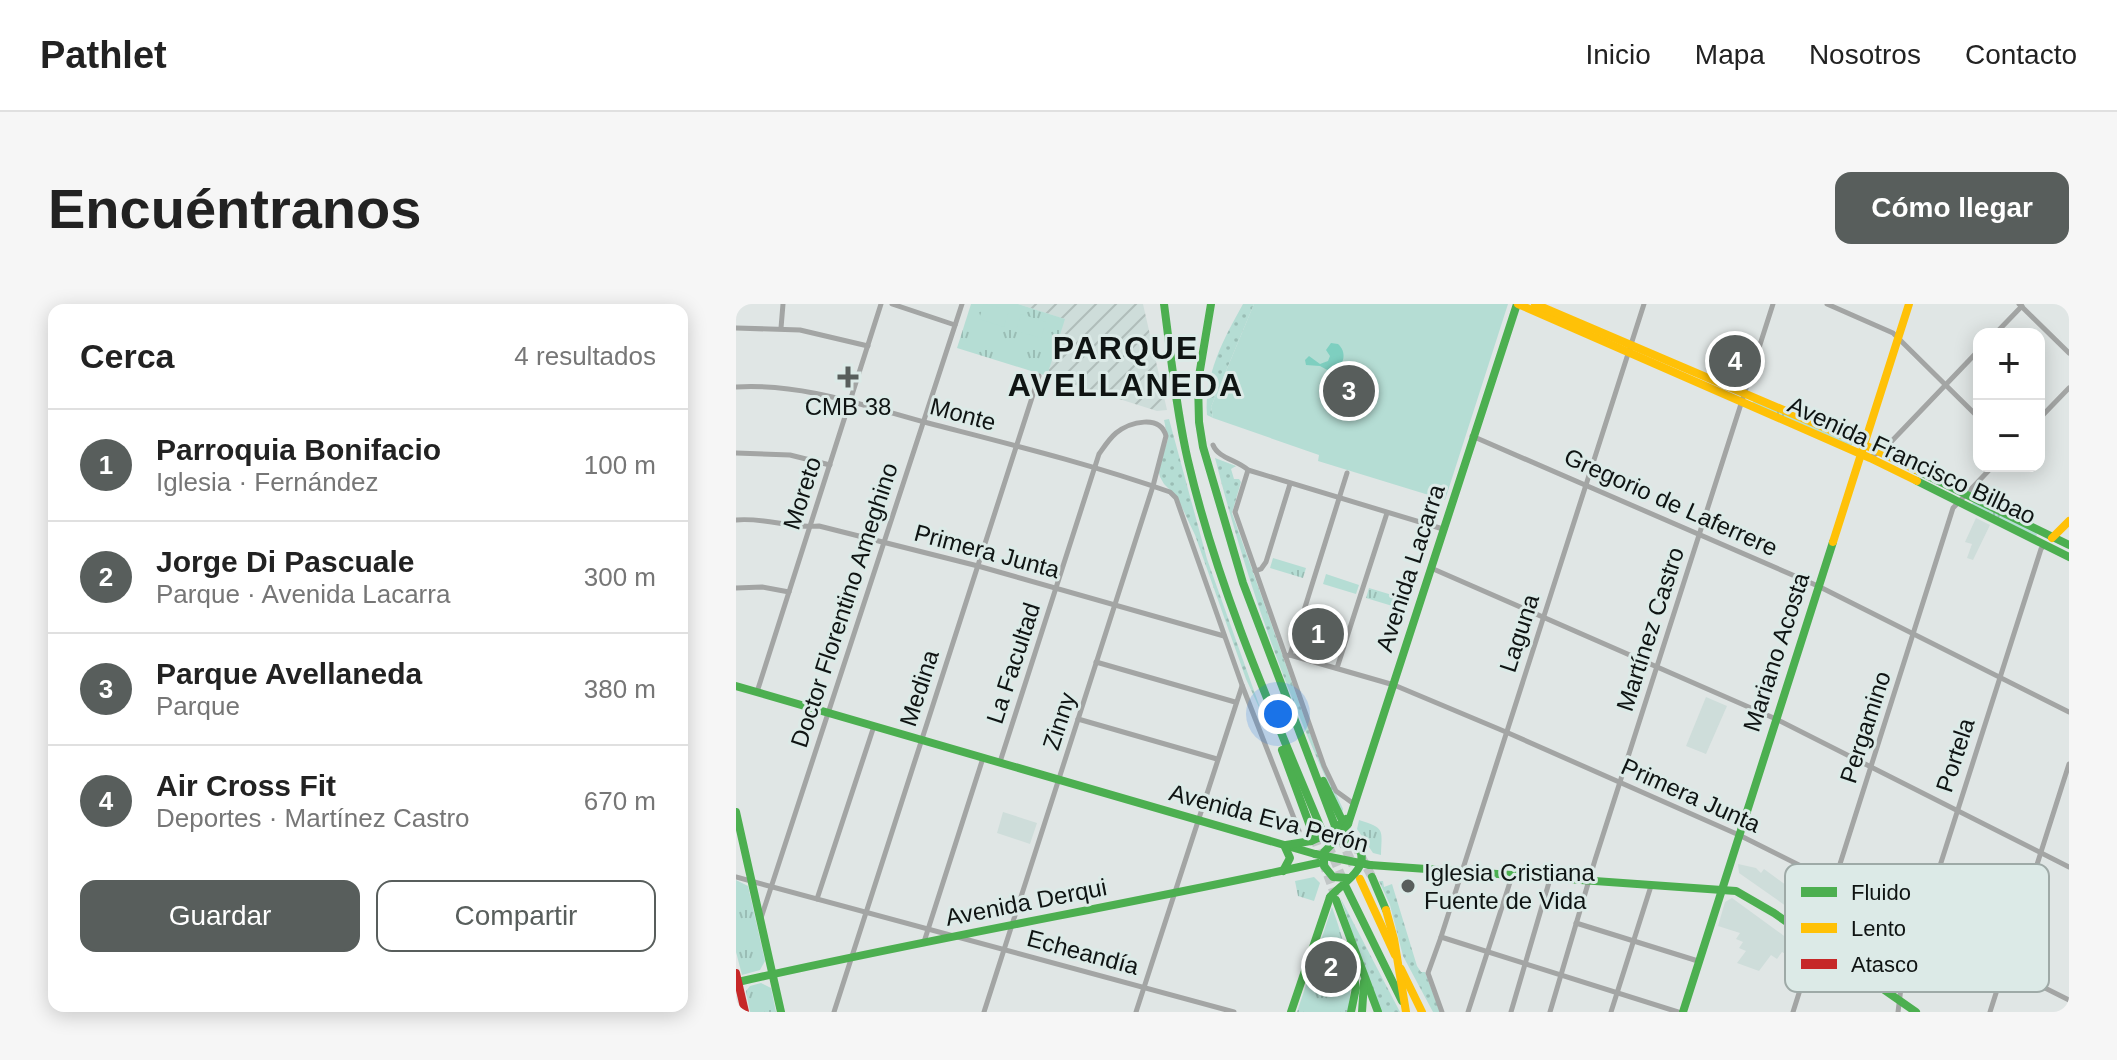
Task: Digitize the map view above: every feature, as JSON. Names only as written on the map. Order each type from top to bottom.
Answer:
[{"type":"main road","points":[[1164,304],[1179,420],[1205,528],[1316,837]]},
{"type":"main road","points":[[1211,304],[1198,382],[1203,447],[1243,583],[1335,826]]},
{"type":"main road","name":"Avenida Francisco Bilbao","points":[[1518,304],[1745,393],[1862,449],[1870,458],[2069,557]]},
{"type":"main road","name":"Avenida Lacarra","points":[[1320,859],[1327,847],[1336,841],[1348,815],[1394,685],[1472,436],[1518,304]]},
{"type":"main road","name":"Avenida Francisco Bilbao","points":[[1535,304],[1741,403],[1862,449],[1879,452],[2069,545]]},
{"type":"main road","name":"Mariano Acosta","points":[[1680,1012],[1723,890],[1909,304]]},
{"type":"main road","name":"Portela","points":[[2045,545],[2069,521]]},
{"type":"main road","name":"Avenida Eva Perón","points":[[736,686],[1284,845],[1320,859],[1460,874],[1736,891],[1785,920]]},
{"type":"main road","points":[[1282,872],[1290,858],[1284,845],[1329,833],[1348,815],[1302,741]]},
{"type":"main road","points":[[736,812],[781,1012]]},
{"type":"main road","points":[[1291,1012],[1333,898],[1366,865],[1355,844],[1346,840],[1336,841]]},
{"type":"main road","points":[[1320,859],[1329,874],[1333,898],[1378,1012]]},
{"type":"main road","name":"Avenida Derqui","points":[[737,979],[1282,872],[1320,859]]},
{"type":"main road","points":[[1329,874],[1346,882],[1407,1012]]},
{"type":"main road","points":[[1372,877],[1394,939],[1407,1012]]},
{"type":"main road","points":[[1360,879],[1422,1012]]},
{"type":"main road","points":[[1342,918],[1356,988],[1351,1012]]},
{"type":"main road","points":[[1362,1012],[1364,975]]},
{"type":"main road","points":[[737,979],[745,1012]]},
{"type":"main road","name":"Avenida Eva Perón","points":[[1888,992],[1916,1012]]},
{"type":"street","points":[[781,328],[783,304]]},
{"type":"street","name":"Moreto","points":[[757,692],[881,304]]},
{"type":"street","points":[[892,304],[955,325]]},
{"type":"street","name":"Doctor Florentino Ameghino","points":[[761,918],[962,304]]},
{"type":"street","name":"Laguna","points":[[1442,1012],[1428,973],[1644,304]]},
{"type":"street","name":"Martínez Castro","points":[[1550,1012],[1773,304]]},
{"type":"street","points":[[1827,304],[1893,333],[1973,412]]},
{"type":"street","points":[[2001,328],[2022,305],[2069,353]]},
{"type":"street","points":[[736,328],[781,328],[823,334],[868,346]]},
{"type":"street","points":[[1870,458],[1973,356]]},
{"type":"street","name":"Medina","points":[[834,1012],[1039,376]]},
{"type":"street","name":"Monte","points":[[736,387],[794,389],[850,402],[1016,446],[1170,492],[1176,498],[1225,636]]},
{"type":"street","points":[[2045,413],[2069,388]]},
{"type":"street","name":"Zinny","points":[[984,1012],[1153,486],[1165,441],[1163,428],[1152,422]]},
{"type":"street","name":"La Facultad","points":[[1000,762],[1103,448],[1115,434],[1133,425],[1152,422]]},
{"type":"street","name":"Gregorio de Laferrere","points":[[1472,436],[1818,586],[2069,712]]},
{"type":"street","points":[[1213,445],[1217,453],[1248,470],[1443,529]]},
{"type":"street","points":[[736,453],[790,455],[830,465]]},
{"type":"street","points":[[1248,470],[1235,512],[1331,782],[1345,800],[1348,815]]},
{"type":"street","name":"Pergamino","points":[[1840,864],[1953,508],[1987,472]]},
{"type":"street","points":[[1288,655],[1347,473]]},
{"type":"street","points":[[1255,571],[1266,562],[1290,484]]},
{"type":"street","points":[[1337,668],[1387,513]]},
{"type":"street","name":"Primera Junta","points":[[736,520],[772,520],[819,526],[884,541],[1225,636]]},
{"type":"street","name":"Portela","points":[[1941,864],[2041,549],[2045,545]]},
{"type":"street","points":[[1431,568],[1776,719],[2069,867]]},
{"type":"street","points":[[736,588],[762,587],[789,592]]},
{"type":"street","points":[[1225,636],[1299,831]]},
{"type":"street","name":"Primera Junta","points":[[1288,655],[1394,685],[1739,835],[1796,864]]},
{"type":"street","points":[[1096,662],[1235,702]]},
{"type":"street","points":[[1136,1012],[1242,685]]},
{"type":"street","points":[[1078,719],[1217,759]]},
{"type":"street","points":[[817,899],[874,726]]},
{"type":"street","points":[[924,942],[983,758]]},
{"type":"street","points":[[2038,864],[2066,786],[2069,764]]},
{"type":"street","points":[[1468,1012],[1512,876]]},
{"type":"street","name":"Echeandía","points":[[736,877],[1234,1012]]},
{"type":"street","points":[[1511,1012],[1550,879]]},
{"type":"street","points":[[1611,1012],[1651,886]]},
{"type":"street","points":[[1576,923],[1698,961]]},
{"type":"street","points":[[1441,937],[1680,1012]]},
{"type":"street","name":"Primera Junta","points":[[2049,990],[2069,1000]]},
{"type":"street","name":"Pergamino","points":[[1793,1012],[1799,992]]},
{"type":"street","name":"Portela","points":[[1898,1012],[1901,992]]},
{"type":"street","points":[[1990,1012],[1996,992]]},
{"type":"shaded area","points":[[1018,304],[1143,304],[1167,410],[1157,411],[1047,376],[1064,319]]},
{"type":"shaded area","points":[[1331,343],[1338,344],[1343,354],[1337,371],[1306,365],[1305,360],[1309,356],[1320,364],[1328,361],[1330,356],[1326,350]]},
{"type":"shaded area","points":[[1976,518],[1990,525],[1973,560],[1967,558],[1972,544],[1965,542]]},
{"type":"shaded area","points":[[1706,697],[1727,706],[1706,754],[1686,746]]},
{"type":"shaded area","points":[[1003,812],[1037,823],[1030,844],[997,833]]},
{"type":"shaded area","points":[[1738,864],[1756,868],[1761,873],[1764,869],[1785,884],[1785,905],[1739,873]]},
{"type":"shaded area","points":[[1732,898],[1785,937],[1785,954],[1782,952],[1777,959],[1771,955],[1759,971],[1737,963],[1746,951],[1739,948],[1743,942],[1736,939],[1740,933],[1718,926],[1725,902]]},
{"type":"green space","points":[[971,304],[1018,304],[1065,319],[1047,376],[957,348]]},
{"type":"green space","points":[[984,304],[1009,310],[1004,327],[979,319]]},
{"type":"green space","points":[[1243,304],[1254,304],[1211,407],[1213,418],[1207,415],[1212,371]]},
{"type":"green space","name":"PARQUE AVELLANEDA","points":[[1254,304],[1508,304],[1445,500],[1318,461],[1319,455],[1213,418],[1211,407]]},
{"type":"green space","points":[[1021,314],[1046,322],[1041,338],[1016,331]]},
{"type":"green space","points":[[1754,400],[1852,445],[1849,447],[1752,404]]},
{"type":"green space","points":[[1169,419],[1207,559],[1263,716],[1246,679],[1195,535],[1177,497],[1160,477],[1158,469],[1168,439],[1164,420]]},
{"type":"green space","points":[[1215,458],[1236,466],[1231,469],[1234,479],[1241,482],[1232,513],[1316,750],[1343,809],[1342,813],[1270,639],[1240,549]]},
{"type":"green space","points":[[1974,501],[2037,535],[2035,537],[1971,505]]},
{"type":"green space","points":[[1273,558],[1306,568],[1303,578],[1270,568]]},
{"type":"green space","points":[[1326,574],[1359,585],[1356,594],[1323,584]]},
{"type":"green space","points":[[1369,588],[1402,598],[1399,608],[1366,598]]},
{"type":"green space","points":[[1359,820],[1374,825],[1380,831],[1381,855],[1373,853],[1357,829]]},
{"type":"green space","points":[[1314,877],[1320,883],[1314,901],[1298,896],[1295,881]]},
{"type":"green space","points":[[736,880],[748,886],[765,961],[760,970],[742,975],[736,952]]},
{"type":"green space","points":[[1379,881],[1383,881],[1384,887],[1392,884],[1417,966],[1425,972],[1440,1012],[1433,1012],[1403,956],[1390,905]]},
{"type":"green space","points":[[1340,897],[1400,1012],[1380,1012]]},
{"type":"green space","points":[[1332,907],[1349,972],[1348,1012],[1297,1012]]},
{"type":"green space","points":[[761,983],[771,988],[776,1012],[750,1012],[746,991],[750,986]]},
{"type":"tunnel","points":[[1342,820],[1372,877]]},
{"type":"tunnel","points":[[1335,826],[1353,865]]},
{"type":"tunnel","points":[[1323,833],[1345,885]]},
{"type":"tunnel","points":[[1314,837],[1336,898]]},
{"type":"traffic: fast","points":[[1164,304],[1180,422],[1200,509],[1230,603],[1323,833]]},
{"type":"traffic: fast","points":[[1211,304],[1198,382],[1203,447],[1243,583],[1335,826]]},
{"type":"traffic: fast","points":[[1348,824],[1517,304]]},
{"type":"traffic: fast","points":[[1916,470],[2069,545]]},
{"type":"traffic: fast","points":[[1917,481],[2069,557]]},
{"type":"traffic: fast","points":[[1683,1012],[1833,542]]},
{"type":"traffic: fast","points":[[736,686],[1315,854]]},
{"type":"traffic: fast","points":[[1282,750],[1314,837]]},
{"type":"traffic: fast","points":[[1323,781],[1341,818]]},
{"type":"traffic: fast","points":[[736,812],[781,1012]]},
{"type":"traffic: fast","points":[[1311,841],[1329,833],[1346,819]]},
{"type":"traffic: fast","points":[[1336,841],[1348,824]]},
{"type":"traffic: fast","points":[[1286,845],[1311,841]]},
{"type":"traffic: fast","points":[[1330,897],[1353,876],[1362,856],[1354,844],[1335,841],[1324,852],[1324,866],[1333,877],[1348,878]]},
{"type":"traffic: fast","points":[[1283,871],[1290,858],[1285,847]]},
{"type":"traffic: fast","points":[[1315,854],[1370,865]]},
{"type":"traffic: fast","points":[[738,982],[1318,863]]},
{"type":"traffic: fast","points":[[1370,865],[1736,891],[1785,921]]},
{"type":"traffic: fast","points":[[1372,877],[1386,910]]},
{"type":"traffic: fast","points":[[1345,885],[1402,1001]]},
{"type":"traffic: fast","points":[[1291,1012],[1330,897]]},
{"type":"traffic: fast","points":[[1336,900],[1378,1012]]},
{"type":"traffic: fast","points":[[1348,945],[1356,988],[1351,1012]]},
{"type":"traffic: fast","points":[[1362,1012],[1364,982]]},
{"type":"traffic: fast","points":[[1887,992],[1916,1012]]},
{"type":"traffic: slow","points":[[1518,304],[1917,481]]},
{"type":"traffic: slow","points":[[1535,304],[1863,444],[1916,470]]},
{"type":"traffic: slow","points":[[1833,542],[1909,304]]},
{"type":"traffic: slow","points":[[2052,538],[2069,521]]},
{"type":"traffic: slow","points":[[1360,879],[1395,955]]},
{"type":"traffic: slow","points":[[1386,910],[1406,1012]]},
{"type":"traffic: slow","points":[[1401,969],[1422,1012]]},
{"type":"traffic: jam","points":[[736,973],[745,1012]]},
{"type":"place","name":"Air Cross Fit","points":[[1735,361]]},
{"type":"place","name":"CMB 38","points":[[848,377]]},
{"type":"place","name":"Parque Avellaneda","points":[[1349,391]]},
{"type":"place","name":"Parroquia Bonifacio","points":[[1318,634]]},
{"type":"place","name":"Iglesia Cristiana Fuente de Vida","points":[[1408,886]]},
{"type":"place","name":"Jorge Di Pascuale","points":[[1331,967]]},
{"type":"district","name":"PARQUE AVELLANEDA","points":[[1126,366]]}]
